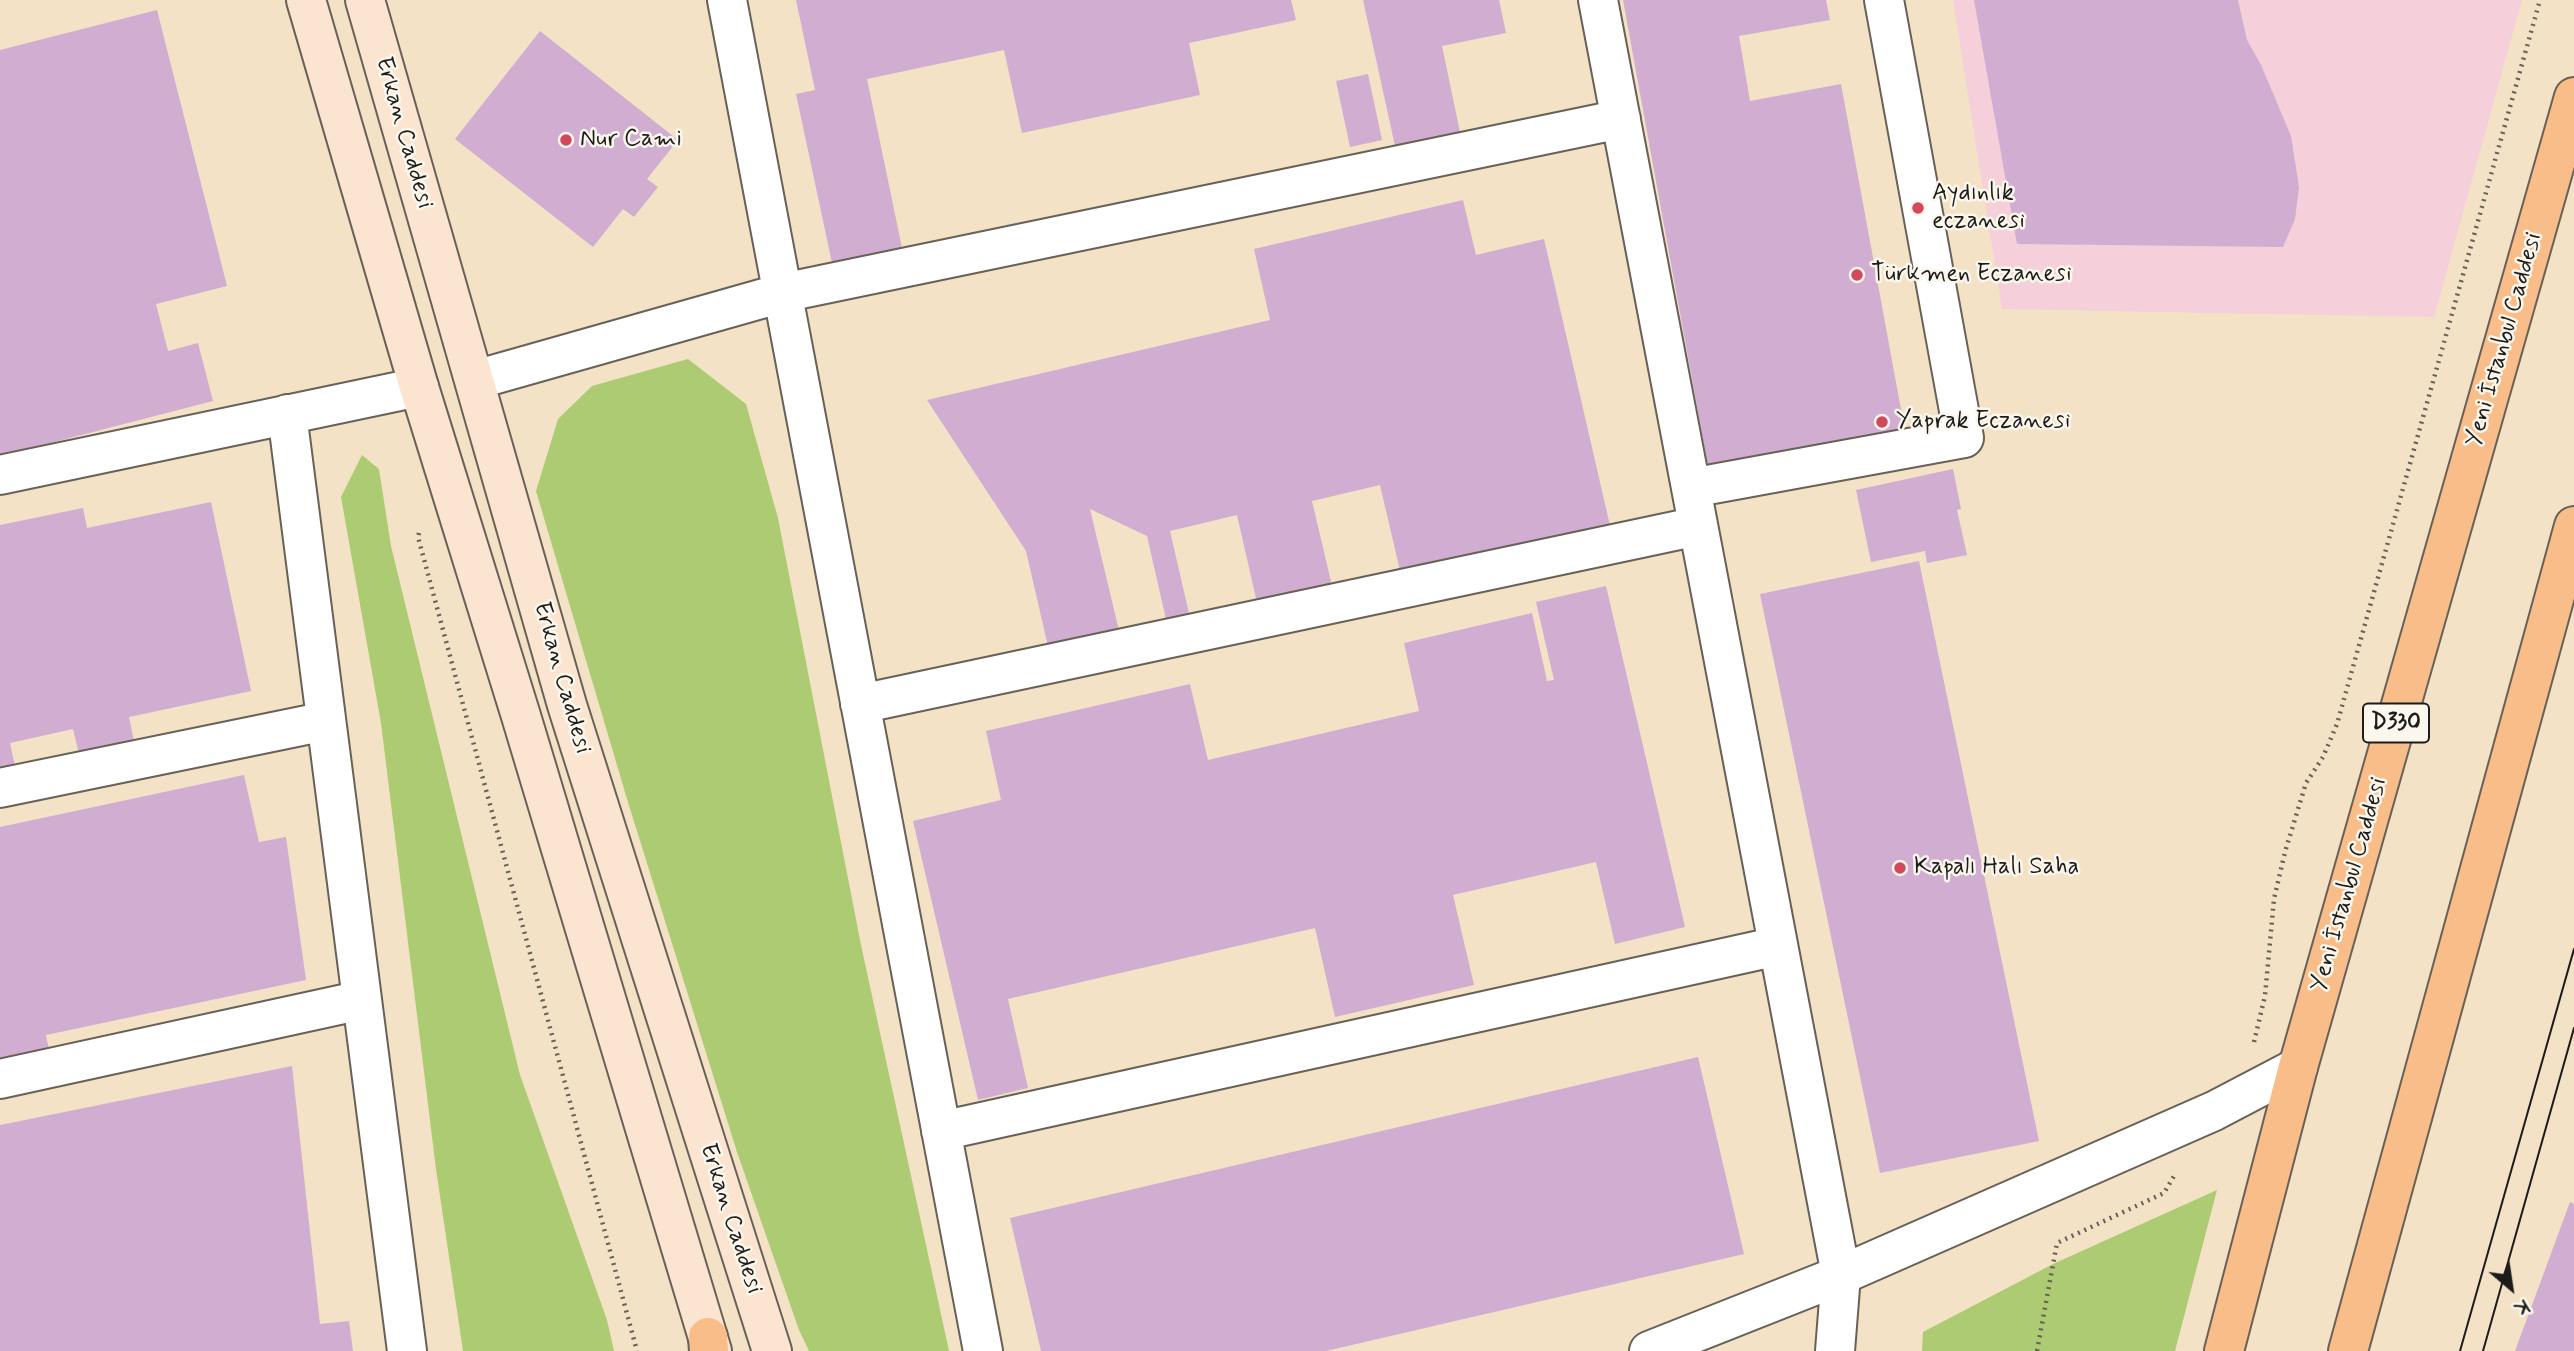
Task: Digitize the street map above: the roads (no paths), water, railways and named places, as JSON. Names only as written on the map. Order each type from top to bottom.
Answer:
[{"type":"highway","name":"Yeni İstanbul Caddesi","points":[[2224,1351],[2298,1067],[2574,97]]},
{"type":"highway","points":[[2348,1351],[2574,526]]},
{"type":"main road","name":"Erkan Caddesi","points":[[306,0],[419,387],[710,1346]]},
{"type":"main road","name":"Erkan Caddesi","points":[[365,0],[567,705],[772,1351]]},
{"type":"street","points":[[727,0],[983,1351]]},
{"type":"street","points":[[1598,0],[1841,1275],[1835,1351]]},
{"type":"street","points":[[1691,488],[1964,438],[1884,0]]},
{"type":"street","points":[[475,380],[782,293],[1620,118]]},
{"type":"street","points":[[0,475],[419,387]]},
{"type":"street","points":[[287,414],[407,1351]]},
{"type":"street","points":[[860,704],[1698,526]]},
{"type":"street","points":[[0,788],[326,721]]},
{"type":"street","points":[[941,1131],[1778,946]]},
{"type":"street","points":[[0,1079],[362,1000]]},
{"type":"street","points":[[1649,1351],[1841,1275],[2214,1111],[2298,1067]]},
{"type":"tram line","points":[[2460,1351],[2574,949]]},
{"type":"tram line","points":[[2483,1351],[2574,1028]]},
{"type":"place","name":"Nur Cami","points":[[566,140]]},
{"type":"place","name":"Aydınlık eczanesi","points":[[1918,208]]},
{"type":"place","name":"Türkmen Eczanesi","points":[[1857,275]]},
{"type":"place","name":"Yaprak Eczanesi","points":[[1882,422]]},
{"type":"place","name":"Kapalı Halı Saha","points":[[1900,868]]}]
